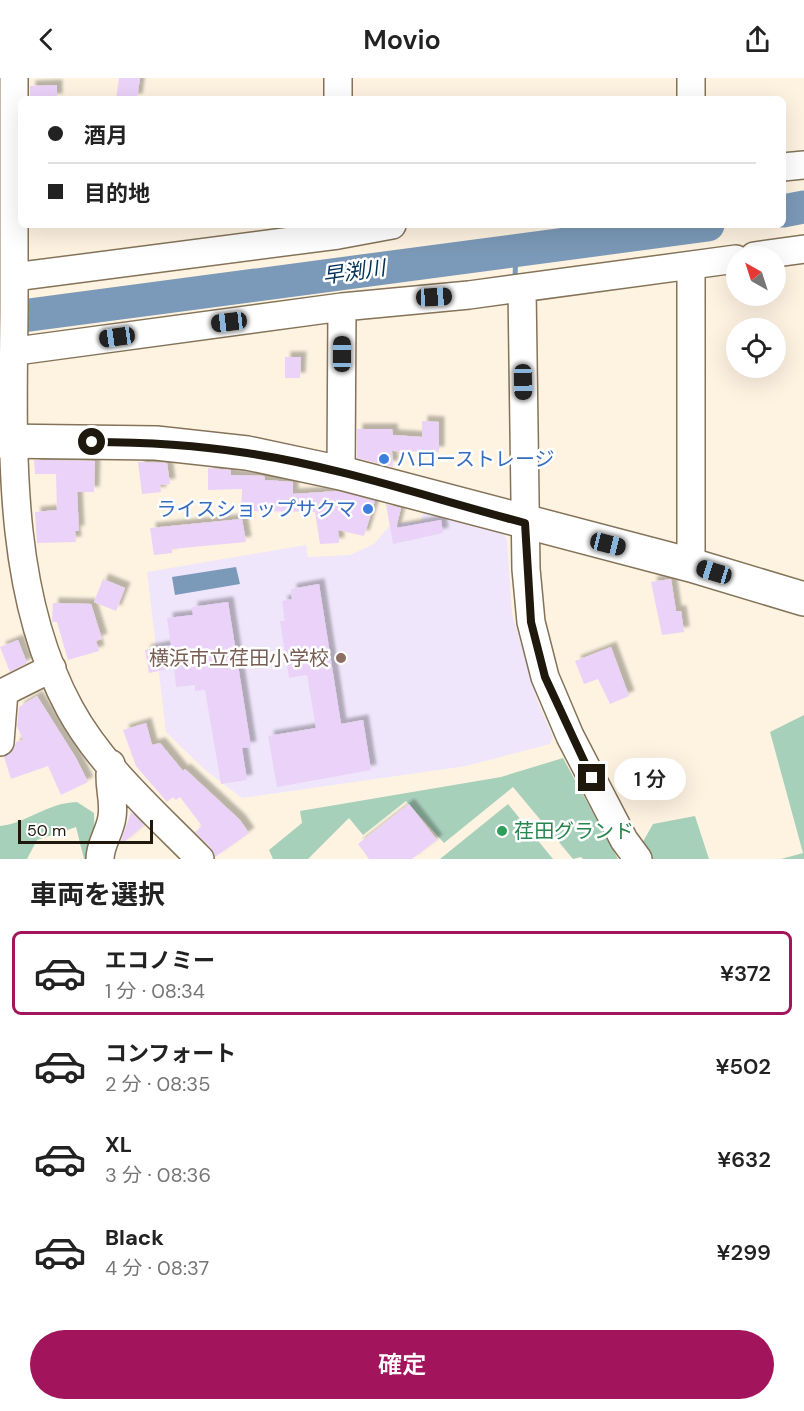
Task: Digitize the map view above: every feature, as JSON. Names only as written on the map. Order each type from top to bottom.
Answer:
[{"type":"main road","points":[[7,441],[156,442],[247,453],[340,473],[691,565],[804,599]]},
{"type":"street","points":[[14,78],[14,277],[19,351],[7,441],[24,562],[34,611],[52,668],[81,727],[111,764],[200,859]]},
{"type":"street","points":[[338,78],[338,96]]},
{"type":"street","points":[[691,78],[691,96]]},
{"type":"street","points":[[786,167],[804,165]]},
{"type":"street","points":[[14,277],[360,228]]},
{"type":"street","points":[[786,252],[804,249]]},
{"type":"street","points":[[19,351],[342,307],[522,288],[726,261]]},
{"type":"street","points":[[691,266],[691,565]]},
{"type":"street","points":[[522,288],[525,523],[531,622],[545,677],[570,736],[624,840],[638,859]]},
{"type":"street","points":[[340,473],[342,307]]},
{"type":"street","points":[[0,742],[2,693],[52,668]]},
{"type":"street","points":[[100,859],[100,849],[112,818],[108,780],[111,764]]},
{"type":"shaded area","name":"横浜市立荏田小学校","points":[[424,509],[502,531],[507,540],[512,614],[538,702],[553,737],[550,744],[466,766],[242,798],[204,769],[166,732],[147,572],[306,545],[308,557],[350,555],[374,544],[391,524],[421,521]]},
{"type":"green space","points":[[804,715],[804,859],[781,859],[803,853],[770,732]]},
{"type":"green space","points":[[563,758],[618,859],[583,859],[581,857],[573,859],[513,787],[444,843],[406,801],[363,835],[349,818],[308,859],[273,859],[269,850],[302,823],[300,811],[501,777]]},
{"type":"green space","points":[[77,802],[94,813],[95,859],[84,859],[76,827],[37,840],[27,859],[0,859],[0,826],[19,821],[46,809]]},
{"type":"green space","name":"荏田グランド","points":[[508,804],[553,859],[440,859]]},
{"type":"green space","points":[[695,816],[709,859],[633,859],[653,824]]},
{"type":"water","points":[[236,567],[240,584],[175,595],[172,577]]},
{"type":"building","points":[[119,78],[140,78],[137,96],[116,96]]},
{"type":"building","points":[[57,85],[57,96],[30,96],[30,86]]},
{"type":"building","points":[[285,357],[301,357],[300,378],[285,378]]},
{"type":"building","points":[[422,421],[439,422],[439,452],[392,451],[393,467],[357,458],[357,429],[392,429],[393,435],[422,437]]},
{"type":"building","points":[[34,460],[95,461],[94,492],[77,492],[79,531],[75,531],[76,542],[37,543],[35,512],[57,510],[56,474],[35,474]]},
{"type":"building","points":[[138,462],[167,463],[170,484],[160,485],[161,492],[142,494]]},
{"type":"building","points":[[208,468],[231,470],[231,475],[264,476],[265,480],[293,482],[293,494],[338,491],[375,501],[364,536],[338,530],[339,543],[320,544],[315,512],[241,511],[242,489],[208,490]]},
{"type":"building","points":[[386,504],[401,508],[396,528],[441,520],[443,533],[393,544]]},
{"type":"building","points":[[242,519],[246,542],[172,549],[172,553],[154,555],[150,528]]},
{"type":"building","points":[[103,579],[125,588],[116,611],[94,602]]},
{"type":"building","points":[[671,579],[676,611],[681,611],[684,632],[662,635],[651,582]]},
{"type":"building","points":[[319,584],[341,724],[363,720],[371,770],[277,787],[268,736],[316,728],[307,675],[289,678],[280,621],[285,621],[282,601],[292,599],[291,589]]},
{"type":"building","points":[[228,602],[251,747],[242,748],[247,780],[221,784],[205,690],[195,691],[195,685],[176,687],[174,668],[149,673],[145,650],[171,645],[167,618],[193,615],[192,607]]},
{"type":"building","points":[[53,603],[91,604],[102,639],[96,641],[99,651],[68,660],[57,622],[52,622]]},
{"type":"building","points":[[18,640],[27,663],[10,672],[0,647]]},
{"type":"building","points":[[611,647],[629,696],[610,704],[598,679],[584,684],[575,661]]},
{"type":"building","points":[[37,696],[76,758],[88,782],[61,795],[48,766],[11,779],[4,757],[13,751],[16,742],[23,740],[17,726],[19,707]]},
{"type":"building","points":[[146,723],[152,745],[160,743],[183,771],[185,769],[240,820],[249,833],[215,857],[211,848],[195,832],[202,826],[180,797],[176,800],[173,797],[167,802],[136,766],[123,730]]},
{"type":"building","points":[[409,804],[437,840],[412,859],[369,859],[358,844]]},
{"type":"building","points":[[131,812],[144,825],[123,843],[121,841]]},
{"type":"waterway","name":"早渕川","points":[[786,210],[804,207]]},
{"type":"waterway","name":"早渕川","points":[[0,319],[685,228]]},
{"type":"waterway","points":[[515,278],[516,250]]},
{"type":"place","name":"ハローストレージ","points":[[384,459]]},
{"type":"place","name":"ライスショップサクマ","points":[[368,509]]},
{"type":"place","name":"横浜市立荏田小学校","points":[[341,658]]},
{"type":"place","name":"荏田グランド","points":[[502,831]]},
{"type":"route","points":[[92,442],[156,442],[247,453],[340,473],[525,523],[531,622],[545,677],[570,736],[592,778]]}]
